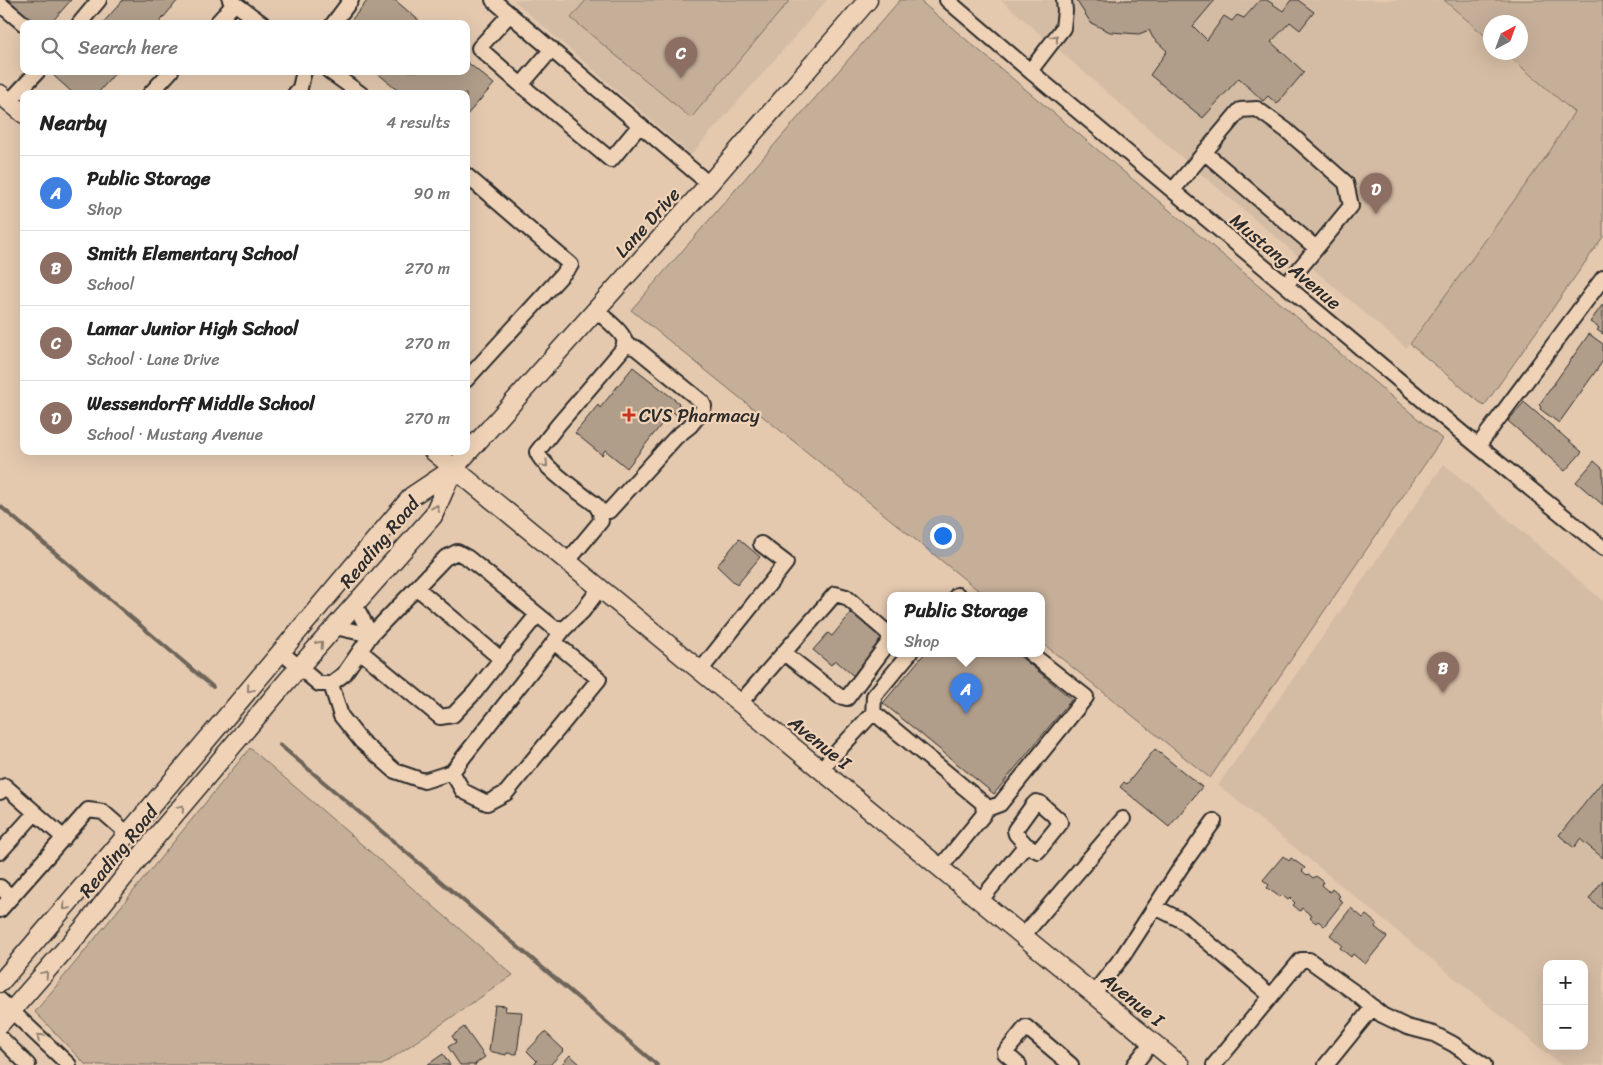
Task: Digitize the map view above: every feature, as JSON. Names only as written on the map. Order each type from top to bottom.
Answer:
[{"type":"main road","name":"Lane Drive","points":[[470,450],[709,184],[868,0]]},
{"type":"main road","points":[[5,98],[20,111]]},
{"type":"main road","name":"Avenue I","points":[[438,455],[1180,1065]]},
{"type":"main road","name":"Lane Drive","points":[[454,468],[466,455]]},
{"type":"main road","name":"Reading Road","points":[[0,1024],[6,1005],[82,930],[160,832],[299,667],[433,516],[454,468]]},
{"type":"main road","name":"Reading Road","points":[[0,983],[412,496],[454,468]]},
{"type":"main road","points":[[142,817],[160,832]]},
{"type":"street","points":[[82,20],[99,0]]},
{"type":"street","points":[[336,20],[351,0]]},
{"type":"street","points":[[493,0],[709,184]]},
{"type":"street","name":"Mustang Avenue","points":[[947,0],[1478,446],[1603,548]]},
{"type":"street","points":[[1030,71],[1063,28],[1064,0]]},
{"type":"street","points":[[219,20],[233,2],[258,20]]},
{"type":"street","points":[[0,4],[20,21]]},
{"type":"street","points":[[510,14],[479,48],[521,85],[611,160],[640,125]]},
{"type":"street","points":[[521,85],[552,49]]},
{"type":"street","points":[[5,98],[33,75]]},
{"type":"street","points":[[154,90],[167,75]]},
{"type":"street","points":[[298,90],[303,75]]},
{"type":"street","points":[[335,75],[355,90]]},
{"type":"street","points":[[1173,190],[1240,110],[1257,109],[1286,130],[1346,183],[1351,206],[1286,285]]},
{"type":"street","points":[[1204,152],[1316,248]]},
{"type":"street","points":[[470,178],[571,265],[470,376]]},
{"type":"street","points":[[1478,446],[1603,278]]},
{"type":"street","points":[[567,562],[601,521],[600,512],[596,506],[547,466],[537,452],[622,350],[624,338],[596,310]]},
{"type":"street","points":[[600,512],[609,511],[620,500],[676,437],[690,426],[704,406],[702,402],[636,348],[624,344]]},
{"type":"street","points":[[700,671],[786,563],[762,544]]},
{"type":"street","points":[[281,652],[319,684],[331,684],[344,674],[371,636],[445,558],[457,552],[468,558],[553,628],[564,629]]},
{"type":"street","points":[[417,588],[502,659]]},
{"type":"street","points":[[331,684],[341,716],[360,741],[395,771],[424,781],[452,772],[564,629],[582,612],[600,588]]},
{"type":"street","points":[[740,703],[834,594],[846,597],[887,632]]},
{"type":"street","points":[[355,605],[371,636]]},
{"type":"street","points":[[360,651],[440,717],[453,715],[502,659],[537,615]]},
{"type":"street","points":[[335,627],[371,636]]},
{"type":"street","points":[[452,772],[463,791],[487,803],[506,793],[599,679],[554,642]]},
{"type":"street","points":[[784,653],[839,696],[847,698],[887,645]]},
{"type":"street","points":[[873,716],[874,696],[907,657]]},
{"type":"street","points":[[984,810],[1000,804],[1086,697],[1035,657]]},
{"type":"street","points":[[820,770],[870,716],[878,716],[983,803],[984,814],[940,868]]},
{"type":"street","points":[[2,786],[64,838]]},
{"type":"street","points":[[0,910],[88,810],[103,812],[128,834]]},
{"type":"street","points":[[0,852],[34,813]]},
{"type":"street","points":[[1023,936],[1123,819]]},
{"type":"street","points":[[1093,994],[1123,956],[1181,867],[1214,821]]},
{"type":"street","points":[[980,901],[1026,845]]},
{"type":"street","points":[[0,887],[11,897]]},
{"type":"street","points":[[1155,907],[1183,920],[1271,996]]},
{"type":"street","points":[[1214,1065],[1301,960],[1309,960],[1354,992],[1382,1015],[1407,1027],[1434,1034],[1453,1044],[1484,1065]]},
{"type":"street","points":[[6,1005],[69,1065]]},
{"type":"street","points":[[1326,1065],[1373,1007]]},
{"type":"street","points":[[1019,1065],[1005,1053],[1026,1027],[1071,1065]]},
{"type":"street","points":[[0,1037],[28,1065]]},
{"type":"street","points":[[1134,1065],[1152,1042]]},
{"type":"shaded area","points":[[513,0],[827,0],[691,155]]},
{"type":"shaded area","points":[[586,0],[790,0],[691,118],[571,18]]},
{"type":"shaded area","points":[[900,0],[919,0],[1442,439],[1210,778],[1045,645],[1045,592],[980,592],[631,310]]},
{"type":"shaded area","points":[[1001,0],[1444,0],[1483,34],[1483,60],[1513,60],[1574,112],[1550,151],[1406,348],[1180,156]]},
{"type":"shaded area","points":[[1444,0],[1603,0],[1603,237],[1484,406],[1410,344],[1550,151],[1574,112],[1513,60],[1528,60],[1528,15],[1483,15],[1483,34]]},
{"type":"shaded area","points":[[1444,464],[1603,601],[1603,1065],[1561,1065],[1218,785]]},
{"type":"shaded area","points":[[250,748],[513,975],[382,1065],[86,1065],[35,1012]]},
{"type":"building","points":[[9,0],[71,0],[54,20],[32,20]]},
{"type":"building","points":[[123,0],[178,0],[161,20],[106,20]]},
{"type":"building","points":[[368,0],[395,0],[418,20],[351,20]]},
{"type":"building","points":[[1076,0],[1215,0],[1193,26],[1207,40],[1224,16],[1232,21],[1237,15],[1244,18],[1260,0],[1267,0],[1283,11],[1291,0],[1298,0],[1314,12],[1300,30],[1290,22],[1271,42],[1304,72],[1277,104],[1268,96],[1263,101],[1239,78],[1203,118],[1150,75],[1167,51],[1153,38],[1149,30],[1139,34],[1110,32],[1091,23]]},
{"type":"building","points":[[470,64],[494,84],[470,111],[470,90],[397,90],[380,75],[470,75]]},
{"type":"building","points":[[114,75],[100,90],[70,90],[54,76]]},
{"type":"building","points":[[1603,304],[1603,334],[1597,330],[1599,328],[1590,322]]},
{"type":"building","points":[[1589,334],[1603,344],[1603,361],[1559,423],[1540,409],[1539,405]]},
{"type":"building","name":"CVS Pharmacy","points":[[633,367],[687,411],[681,419],[672,411],[627,468],[605,450],[602,455],[575,433],[598,405],[600,408]]},
{"type":"building","points":[[1524,402],[1582,452],[1565,471],[1508,421]]},
{"type":"building","points":[[1594,461],[1603,469],[1603,505],[1576,482]]},
{"type":"building","points":[[739,539],[760,557],[737,585],[717,566]]},
{"type":"building","points":[[851,613],[887,641],[856,678],[835,660],[831,665],[813,650],[828,633],[832,636]]},
{"type":"building","points":[[922,657],[1021,657],[1072,699],[994,794],[883,703]]},
{"type":"building","points":[[1155,749],[1202,787],[1169,827],[1120,787],[1124,782],[1127,784]]},
{"type":"building","points":[[1603,781],[1603,858],[1580,839],[1574,848],[1559,835]]},
{"type":"building","points":[[1283,856],[1289,861],[1291,858],[1305,868],[1302,871],[1307,875],[1313,878],[1316,876],[1324,882],[1322,885],[1330,892],[1332,889],[1340,896],[1338,898],[1343,902],[1324,926],[1318,921],[1316,923],[1310,918],[1312,916],[1302,908],[1300,911],[1293,905],[1295,903],[1290,898],[1288,900],[1282,895],[1280,897],[1267,888],[1269,885],[1263,880]]},
{"type":"building","points":[[1603,880],[1603,910],[1589,899]]},
{"type":"building","points":[[1351,908],[1363,918],[1366,915],[1377,924],[1375,927],[1387,937],[1365,964],[1353,954],[1351,957],[1340,948],[1342,945],[1330,935]]},
{"type":"building","points":[[495,1005],[506,1006],[505,1011],[522,1012],[517,1054],[507,1053],[506,1055],[489,1051]]},
{"type":"building","points":[[464,1027],[485,1057],[476,1065],[460,1065],[448,1047],[456,1042],[452,1036]]},
{"type":"building","points":[[545,1032],[564,1050],[550,1065],[534,1065],[537,1061],[527,1051]]},
{"type":"building","points":[[443,1054],[450,1065],[427,1065]]},
{"type":"building","points":[[570,1055],[581,1065],[561,1065]]},
{"type":"waterway","points":[[0,506],[213,687]]},
{"type":"waterway","points":[[280,745],[657,1065]]},
{"type":"place","name":"Lamar Junior High School","points":[[681,78]]},
{"type":"place","name":"Wessendorff Middle School","points":[[1376,214]]},
{"type":"place","name":"CVS Pharmacy","points":[[629,415]]},
{"type":"place","name":"Smith Elementary School","points":[[1443,693]]},
{"type":"place","name":"Public Storage","points":[[966,714]]}]
